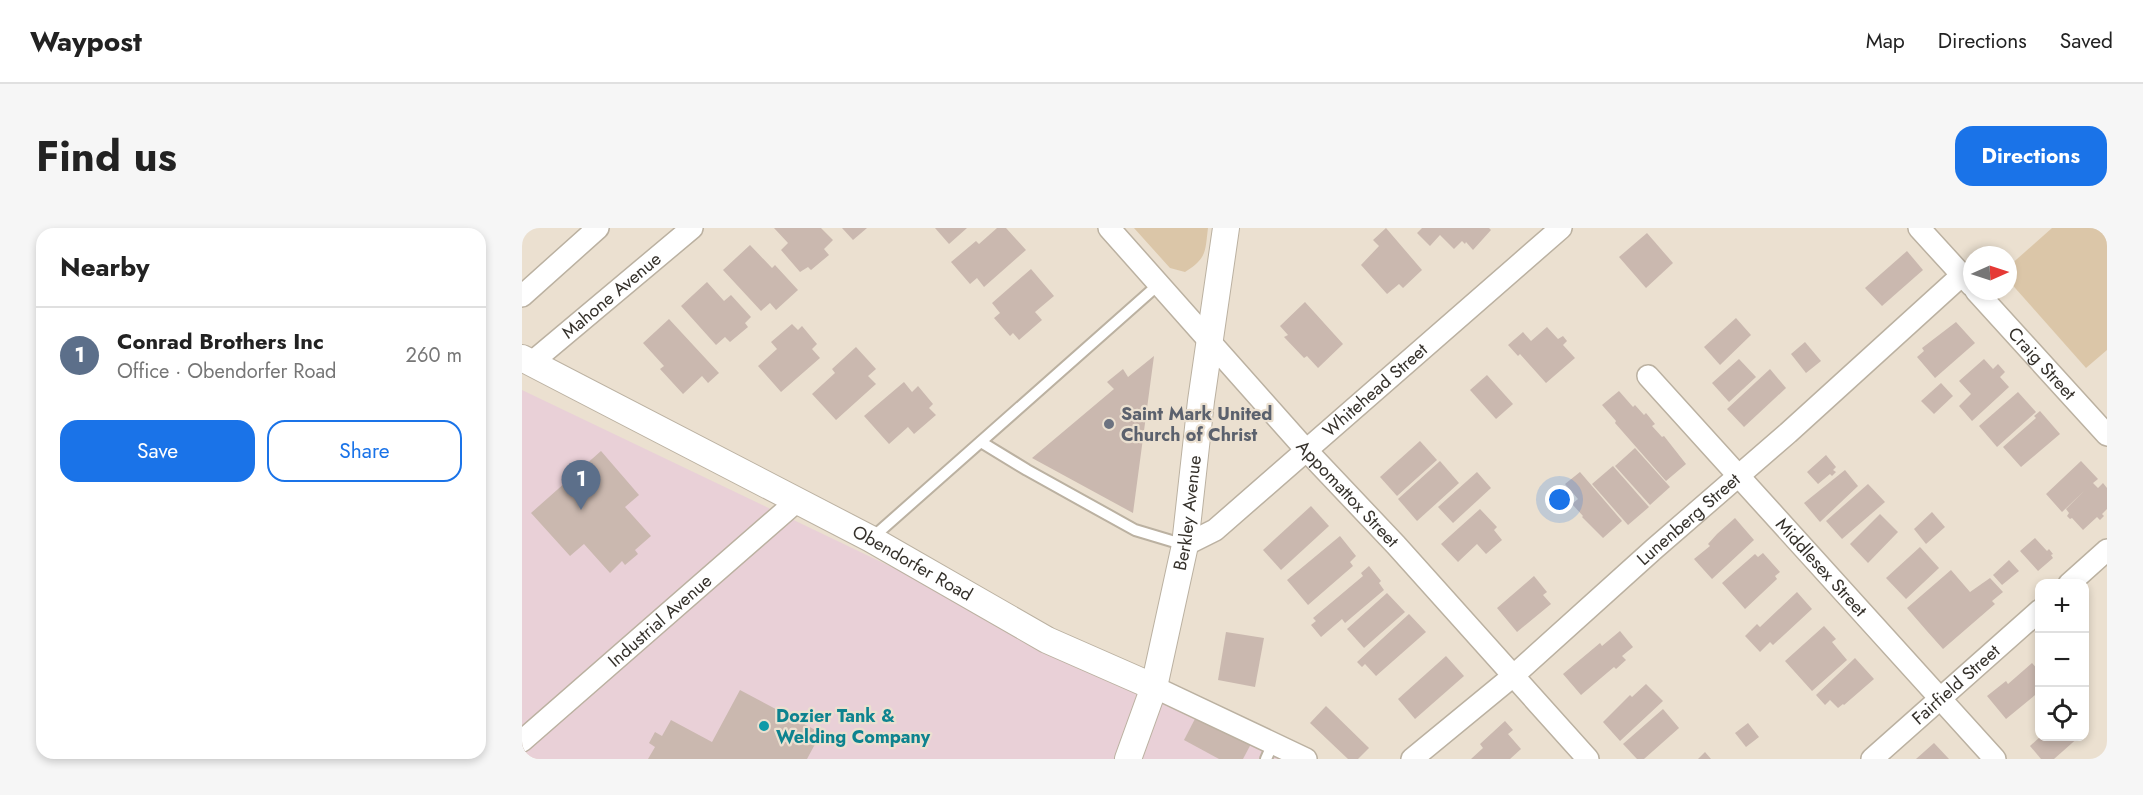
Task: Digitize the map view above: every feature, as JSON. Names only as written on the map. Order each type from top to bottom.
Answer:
[{"type":"street","points":[[522,296],[598,228]]},
{"type":"street","name":"Mahone Avenue","points":[[526,361],[692,228]]},
{"type":"street","name":"Appomattox Street","points":[[1109,228],[1307,451],[1396,544],[1588,759]]},
{"type":"street","name":"Berkley Avenue","points":[[1128,759],[1154,687],[1185,545],[1226,228]]},
{"type":"street","name":"Whitehead Street","points":[[1185,545],[1215,530],[1561,228]]},
{"type":"street","points":[[1919,228],[1963,277]]},
{"type":"street","name":"Lunenberg Street","points":[[1412,759],[1513,676],[1654,549],[1963,284]]},
{"type":"street","name":"Craig Street","points":[[1984,300],[2107,435]]},
{"type":"street","name":"Obendorfer Road","points":[[526,361],[871,539],[1047,640],[1154,687],[1269,751],[1306,759]]},
{"type":"street","name":"Middlesex Street","points":[[1648,376],[1995,759]]},
{"type":"street","name":"Industrial Avenue","points":[[522,741],[797,501]]},
{"type":"street","points":[[2075,579],[2107,550]]},
{"type":"street","name":"Fairfield Street","points":[[1872,759],[2035,614]]},
{"type":"lane","points":[[871,539],[1159,284]]},
{"type":"lane","points":[[981,442],[1027,471],[1135,530],[1185,545]]},
{"type":"shaded area","points":[[1134,228],[1208,228],[1204,254],[1185,272],[1170,268]]},
{"type":"shaded area","points":[[2052,228],[2107,228],[2107,350],[2086,368],[2017,290],[2017,259]]},
{"type":"shaded area","points":[[522,390],[1293,759],[522,759]]},
{"type":"building","points":[[774,228],[821,228],[833,240],[824,249],[829,255],[811,270],[808,267],[800,272],[781,250],[788,243]]},
{"type":"building","points":[[842,228],[867,228],[853,240]]},
{"type":"building","points":[[935,228],[967,228],[949,244]]},
{"type":"building","points":[[997,228],[1006,228],[1026,250],[984,287],[977,278],[970,284],[951,262],[976,241],[979,244]]},
{"type":"building","points":[[1386,228],[1422,270],[1403,288],[1399,284],[1387,294],[1361,265],[1379,246],[1373,240]]},
{"type":"building","points":[[1422,228],[1489,228],[1491,230],[1473,250],[1462,241],[1454,249],[1440,235],[1430,246],[1417,233]]},
{"type":"building","points":[[1647,233],[1673,263],[1646,288],[1619,257]]},
{"type":"building","points":[[750,245],[772,268],[775,265],[798,290],[776,310],[770,303],[761,311],[723,270]]},
{"type":"building","points":[[1907,251],[1923,270],[1882,306],[1865,288]]},
{"type":"building","points":[[1031,269],[1054,296],[1035,312],[1042,320],[1019,340],[1013,333],[1010,336],[994,318],[1000,313],[992,303]]},
{"type":"building","points":[[707,282],[724,301],[731,295],[751,317],[745,323],[748,327],[730,342],[725,337],[716,345],[681,306]]},
{"type":"building","points":[[1305,302],[1343,344],[1318,368],[1307,356],[1304,358],[1284,337],[1288,335],[1280,326]]},
{"type":"building","points":[[1736,318],[1751,335],[1720,365],[1704,347]]},
{"type":"building","points":[[669,319],[719,373],[708,383],[702,376],[683,394],[660,369],[664,366],[643,343]]},
{"type":"building","points":[[1956,322],[1975,343],[1935,378],[1917,357],[1924,351],[1922,348]]},
{"type":"building","points":[[792,324],[798,330],[802,326],[817,344],[812,349],[820,358],[781,392],[758,366],[777,349],[771,342]]},
{"type":"building","points":[[1547,327],[1558,339],[1563,336],[1567,341],[1563,345],[1575,358],[1546,383],[1520,354],[1518,356],[1508,345],[1523,332],[1531,341]]},
{"type":"building","points":[[1805,342],[1821,361],[1806,373],[1791,354]]},
{"type":"building","points":[[856,347],[876,369],[868,376],[876,384],[836,420],[812,394],[835,373],[832,369]]},
{"type":"building","name":"Saint Mark United Church of Christ","points":[[1154,356],[1133,513],[1032,458],[1114,389],[1107,382],[1123,369],[1128,377]]},
{"type":"building","points":[[1739,359],[1756,377],[1729,402],[1712,383]]},
{"type":"building","points":[[1984,359],[1993,369],[1998,364],[2005,372],[2000,377],[2009,387],[1972,421],[1959,406],[1971,394],[1959,381]]},
{"type":"building","points":[[1770,369],[1786,388],[1744,427],[1727,409]]},
{"type":"building","points":[[1487,375],[1513,404],[1496,419],[1470,390]]},
{"type":"building","points":[[904,382],[912,392],[918,386],[933,404],[929,408],[936,415],[914,434],[908,427],[889,444],[864,416]]},
{"type":"building","points":[[1941,383],[1953,396],[1934,414],[1921,401]]},
{"type":"building","points":[[1619,391],[1633,407],[1635,405],[1644,415],[1646,413],[1655,424],[1652,426],[1662,437],[1664,436],[1686,464],[1666,481],[1602,405]]},
{"type":"building","points":[[2018,392],[2036,412],[1997,447],[1979,426]]},
{"type":"building","points":[[2040,411],[2060,434],[2021,467],[2003,447],[2036,418],[2034,416]]},
{"type":"building","points":[[1420,441],[1437,460],[1397,496],[1380,477]]},
{"type":"building","points":[[1635,448],[1670,487],[1650,505],[1615,466]]},
{"type":"building","points":[[601,451],[639,495],[625,507],[651,536],[635,550],[638,554],[625,565],[622,561],[610,573],[584,544],[570,556],[531,513]]},
{"type":"building","points":[[1826,455],[1836,467],[1833,470],[1836,472],[1818,484],[1807,472]]},
{"type":"building","points":[[1440,461],[1459,483],[1417,521],[1398,499]]},
{"type":"building","points":[[2081,461],[2098,479],[2093,483],[2098,488],[2103,483],[2107,488],[2107,509],[2102,514],[2104,516],[2100,520],[2097,517],[2083,530],[2067,516],[2069,513],[2066,509],[2084,491],[2062,512],[2046,494]]},
{"type":"building","points":[[1613,466],[1649,507],[1628,525],[1592,484]]},
{"type":"building","points":[[1845,470],[1858,486],[1820,522],[1804,503]]},
{"type":"building","points":[[1477,472],[1491,488],[1453,523],[1438,507]]},
{"type":"building","points":[[1580,472],[1622,521],[1603,538],[1572,504],[1578,499],[1565,484]]},
{"type":"building","points":[[1868,484],[1885,502],[1842,539],[1826,521]]},
{"type":"building","points":[[1311,506],[1329,526],[1281,570],[1263,550]]},
{"type":"building","points":[[1480,509],[1497,527],[1494,530],[1502,540],[1486,554],[1477,544],[1458,562],[1441,544]]},
{"type":"building","points":[[1932,512],[1945,527],[1926,544],[1914,529]]},
{"type":"building","points":[[1880,514],[1898,532],[1868,563],[1850,544]]},
{"type":"building","points":[[1735,518],[1754,540],[1712,579],[1694,559],[1710,546],[1708,544]]},
{"type":"building","points":[[1340,536],[1356,556],[1350,562],[1353,566],[1308,605],[1287,580]]},
{"type":"building","points":[[2035,538],[2053,554],[2051,555],[2053,558],[2038,571],[2020,551]]},
{"type":"building","points":[[1920,547],[1939,568],[1906,599],[1886,578]]},
{"type":"building","points":[[1763,553],[1780,572],[1775,576],[1777,579],[1745,609],[1722,583],[1755,554],[1758,557]]},
{"type":"building","points":[[2009,560],[2019,571],[2002,585],[1993,575]]},
{"type":"building","points":[[1369,566],[1381,581],[1379,583],[1384,590],[1345,623],[1342,619],[1321,637],[1311,625],[1316,621],[1313,618],[1363,576],[1361,573]]},
{"type":"building","points":[[1951,570],[1970,592],[1990,578],[2003,592],[1992,601],[1995,604],[1943,649],[1907,608]]},
{"type":"building","points":[[1534,576],[1547,592],[1543,595],[1551,604],[1517,632],[1497,608]]},
{"type":"building","points":[[1797,592],[1812,609],[1773,645],[1770,642],[1760,652],[1745,636],[1757,624],[1760,627]]},
{"type":"building","points":[[1387,593],[1405,612],[1364,648],[1347,629]]},
{"type":"building","points":[[1409,614],[1426,632],[1376,676],[1365,664],[1362,667],[1357,662]]},
{"type":"building","points":[[1824,626],[1836,639],[1832,642],[1847,660],[1812,691],[1785,661]]},
{"type":"building","points":[[1620,631],[1633,647],[1622,656],[1626,660],[1616,669],[1614,667],[1581,695],[1563,674],[1600,643],[1602,646]]},
{"type":"building","points":[[1226,632],[1264,638],[1255,687],[1218,680]]},
{"type":"building","points":[[1446,656],[1464,676],[1415,719],[1398,699]]},
{"type":"building","points":[[1855,658],[1874,679],[1844,705],[1838,708],[1830,700],[1825,705],[1816,695]]},
{"type":"building","points":[[2032,663],[2035,666],[2035,695],[2006,719],[1987,696],[2006,681],[2008,684]]},
{"type":"building","points":[[1646,684],[1663,701],[1620,741],[1603,722],[1630,695],[1632,697]]},
{"type":"building","name":"Dozier Tank & Welding Company","points":[[740,690],[821,733],[807,759],[648,759],[655,747],[649,743],[655,732],[662,736],[671,720],[712,742]]},
{"type":"building","points":[[1326,706],[1369,748],[1358,759],[1348,759],[1310,723]]},
{"type":"building","points":[[1663,709],[1679,728],[1644,759],[1637,759],[1623,744]]},
{"type":"building","points":[[1198,713],[1252,742],[1243,759],[1219,759],[1184,740]]},
{"type":"building","points":[[1505,721],[1513,730],[1508,734],[1521,749],[1510,759],[1471,759],[1483,748],[1480,744]]},
{"type":"building","points":[[1748,723],[1759,737],[1746,747],[1735,733]]},
{"type":"building","points":[[2036,741],[2074,741],[2054,759],[2041,759],[2030,746]]},
{"type":"building","points":[[1934,743],[1949,759],[1916,759]]},
{"type":"building","points":[[1705,752],[1711,759],[1698,759]]},
{"type":"place","name":"Saint Mark United Church of Christ","points":[[1109,424]]},
{"type":"place","name":"Conrad Brothers Inc","points":[[581,510]]},
{"type":"place","name":"Dozier Tank & Welding Company","points":[[764,726]]}]
